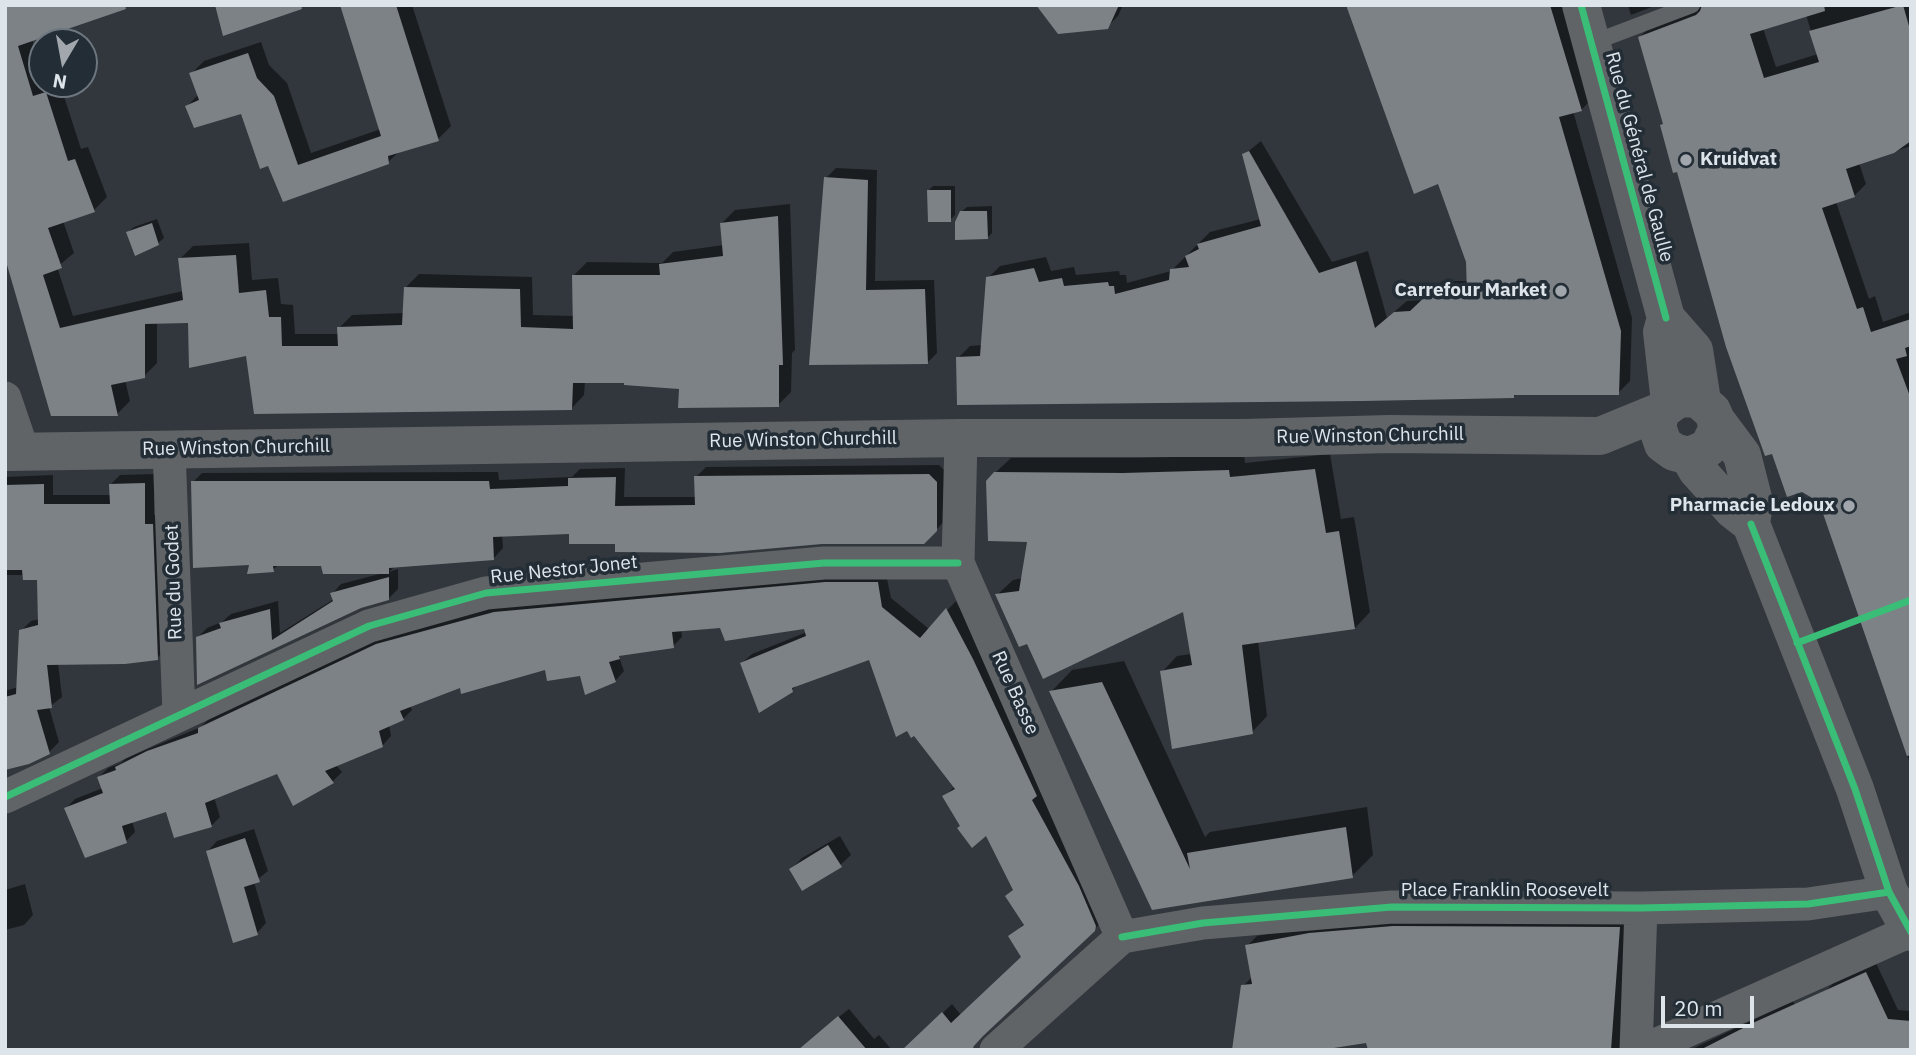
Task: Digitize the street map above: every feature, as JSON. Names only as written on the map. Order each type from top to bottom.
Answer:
[{"type":"main road","name":"Rue du Général de Gaulle","points":[[1581,5],[1666,318],[1694,350],[1684,422]]},
{"type":"main road","name":"Rue Winston Churchill","points":[[14,452],[961,438],[1389,435],[1600,436],[1619,447],[1643,452],[1684,422]]},
{"type":"main road","points":[[1684,422],[1742,455],[1754,502],[1751,524],[1855,789],[1889,892],[1911,932]]},
{"type":"street","points":[[5,398],[14,452]]},
{"type":"street","name":"Rue Basse","points":[[961,438],[958,563],[1122,937]]},
{"type":"street","name":"Rue du Godet","points":[[169,449],[179,715]]},
{"type":"street","name":"Rue Nestor Jonet","points":[[5,797],[369,626],[486,593],[824,563],[958,563]]},
{"type":"street","name":"Place Franklin Roosevelt","points":[[1122,937],[1203,923],[1392,906],[1640,908],[1808,904],[1889,892]]},
{"type":"street","points":[[1636,1050],[1640,908]]},
{"type":"street","points":[[1644,1050],[1911,932]]},
{"type":"street","points":[[996,1050],[1122,937]]},
{"type":"lane","points":[[1592,43],[1692,5]]},
{"type":"building","points":[[5,5],[125,5],[126,9],[71,28],[28,28],[28,43],[18,46],[28,79],[28,98],[48,98],[68,161],[75,159],[95,212],[48,228],[62,268],[43,275],[60,328],[183,300],[178,258],[236,255],[239,293],[266,290],[269,317],[281,317],[282,346],[338,346],[337,327],[402,325],[404,287],[520,289],[521,327],[573,329],[572,275],[660,275],[659,264],[723,256],[720,223],[778,216],[783,365],[779,365],[779,407],[678,408],[679,389],[624,383],[573,383],[572,410],[254,414],[246,356],[189,368],[188,323],[145,324],[145,378],[111,385],[118,416],[51,416],[5,258]]},
{"type":"building","points":[[215,5],[301,5],[302,9],[223,36]]},
{"type":"building","points":[[340,5],[396,5],[439,141],[388,156],[389,164],[283,202],[268,166],[260,169],[241,114],[194,128],[185,106],[199,100],[189,73],[248,53],[257,78],[274,96],[298,165],[381,136]]},
{"type":"building","points":[[1036,5],[1119,5],[1108,29],[1058,34]]},
{"type":"building","points":[[1346,5],[1550,5],[1582,111],[1559,117],[1621,331],[1619,395],[1514,395],[1514,398],[1363,401],[957,405],[956,357],[980,356],[986,277],[1034,268],[1039,282],[1062,278],[1064,286],[1108,282],[1109,286],[1114,286],[1115,294],[1169,280],[1170,269],[1189,267],[1185,256],[1199,249],[1197,244],[1261,226],[1242,154],[1249,151],[1319,273],[1356,261],[1375,328],[1394,312],[1410,311],[1429,293],[1467,292],[1466,262],[1438,184],[1414,194]]},
{"type":"building","points":[[1702,5],[1824,5],[1825,11],[1750,34],[1764,78],[1819,62],[1809,31],[1903,5],[1911,33],[1911,141],[1894,153],[1846,169],[1855,197],[1822,208],[1857,309],[1863,307],[1871,332],[1911,319],[1911,346],[1905,348],[1907,356],[1896,359],[1911,399],[1911,755],[1907,756],[1819,502],[1802,492],[1787,497],[1772,454],[1765,456],[1726,347],[1677,172],[1673,173],[1660,125],[1663,124],[1638,37],[1696,15]]},
{"type":"building","points":[[824,177],[868,180],[866,290],[925,289],[928,364],[809,365]]},
{"type":"building","points":[[927,190],[951,190],[951,222],[928,222]]},
{"type":"building","points":[[960,211],[987,211],[988,239],[955,240],[955,222]]},
{"type":"building","points":[[152,223],[159,245],[135,256],[126,232]]},
{"type":"building","points":[[1315,469],[1326,533],[1339,531],[1355,629],[1242,645],[1253,734],[1172,749],[1160,671],[1192,665],[1183,612],[1043,679],[1027,644],[1019,647],[995,594],[1019,591],[1027,542],[988,541],[986,481],[994,472],[1229,470],[1230,477]]},
{"type":"building","points":[[929,474],[937,482],[937,531],[924,544],[822,544],[720,553],[615,552],[615,544],[569,544],[569,534],[493,537],[494,560],[389,568],[389,574],[323,574],[321,566],[273,566],[274,572],[247,574],[249,565],[193,568],[191,481],[489,481],[490,489],[568,486],[568,478],[616,477],[615,506],[695,505],[694,476]]},
{"type":"building","points":[[145,483],[145,524],[153,524],[158,660],[125,664],[47,665],[52,708],[37,710],[50,754],[29,764],[5,770],[5,697],[16,694],[19,630],[38,625],[37,580],[23,580],[22,570],[5,570],[5,485],[44,484],[44,504],[110,504],[109,484]]},
{"type":"building","points":[[389,577],[389,600],[361,608],[197,685],[196,637],[221,628],[219,623],[270,609],[272,640],[333,601],[330,593]]},
{"type":"building","points":[[825,582],[878,582],[882,607],[920,638],[946,608],[1037,796],[1032,800],[1079,886],[1096,926],[1095,931],[983,1036],[973,1047],[975,1050],[902,1050],[942,1012],[951,1023],[1021,957],[1008,936],[1024,925],[1005,896],[1013,890],[986,836],[972,848],[957,828],[960,826],[942,796],[955,789],[914,736],[911,738],[907,731],[896,737],[869,660],[792,688],[793,692],[759,713],[740,663],[806,636],[804,629],[725,641],[720,628],[672,632],[674,648],[619,656],[620,659],[609,662],[616,682],[585,695],[580,676],[547,681],[545,670],[461,694],[460,688],[400,711],[404,720],[379,731],[383,747],[325,771],[334,783],[293,806],[277,774],[205,803],[212,827],[174,838],[166,812],[122,826],[127,843],[85,858],[64,808],[103,793],[97,777],[116,770],[115,767],[147,751],[198,733],[198,728],[376,644],[494,612]]},
{"type":"building","points":[[1102,682],[1190,869],[1187,853],[1346,827],[1353,878],[1152,910],[1049,691]]},
{"type":"building","points":[[245,838],[260,882],[244,887],[258,935],[233,943],[206,851]]},
{"type":"building","points":[[828,845],[842,867],[802,891],[789,869]]},
{"type":"building","points":[[1393,926],[1620,927],[1611,1050],[1368,1050],[1366,1043],[1321,1050],[1232,1050],[1241,985],[1252,984],[1245,945],[1309,933]]},
{"type":"building","points":[[1866,972],[1888,1019],[1911,1021],[1911,1050],[1700,1050],[1755,1022]]},
{"type":"building","points":[[838,1016],[867,1050],[798,1050]]},
{"type":"cycle path","points":[[1581,5],[1666,318]]},
{"type":"cycle path","points":[[1751,524],[1855,789],[1889,892],[1911,932]]},
{"type":"cycle path","points":[[5,797],[369,626],[486,593],[824,563],[958,563]]},
{"type":"cycle path","points":[[1797,643],[1911,600]]},
{"type":"cycle path","points":[[1122,937],[1203,923],[1392,907],[1641,908],[1808,904],[1889,892]]},
{"type":"place","name":"Kruidvat","points":[[1686,160]]},
{"type":"place","name":"Carrefour Market","points":[[1561,291]]},
{"type":"place","name":"Pharmacie Ledoux","points":[[1849,506]]}]
